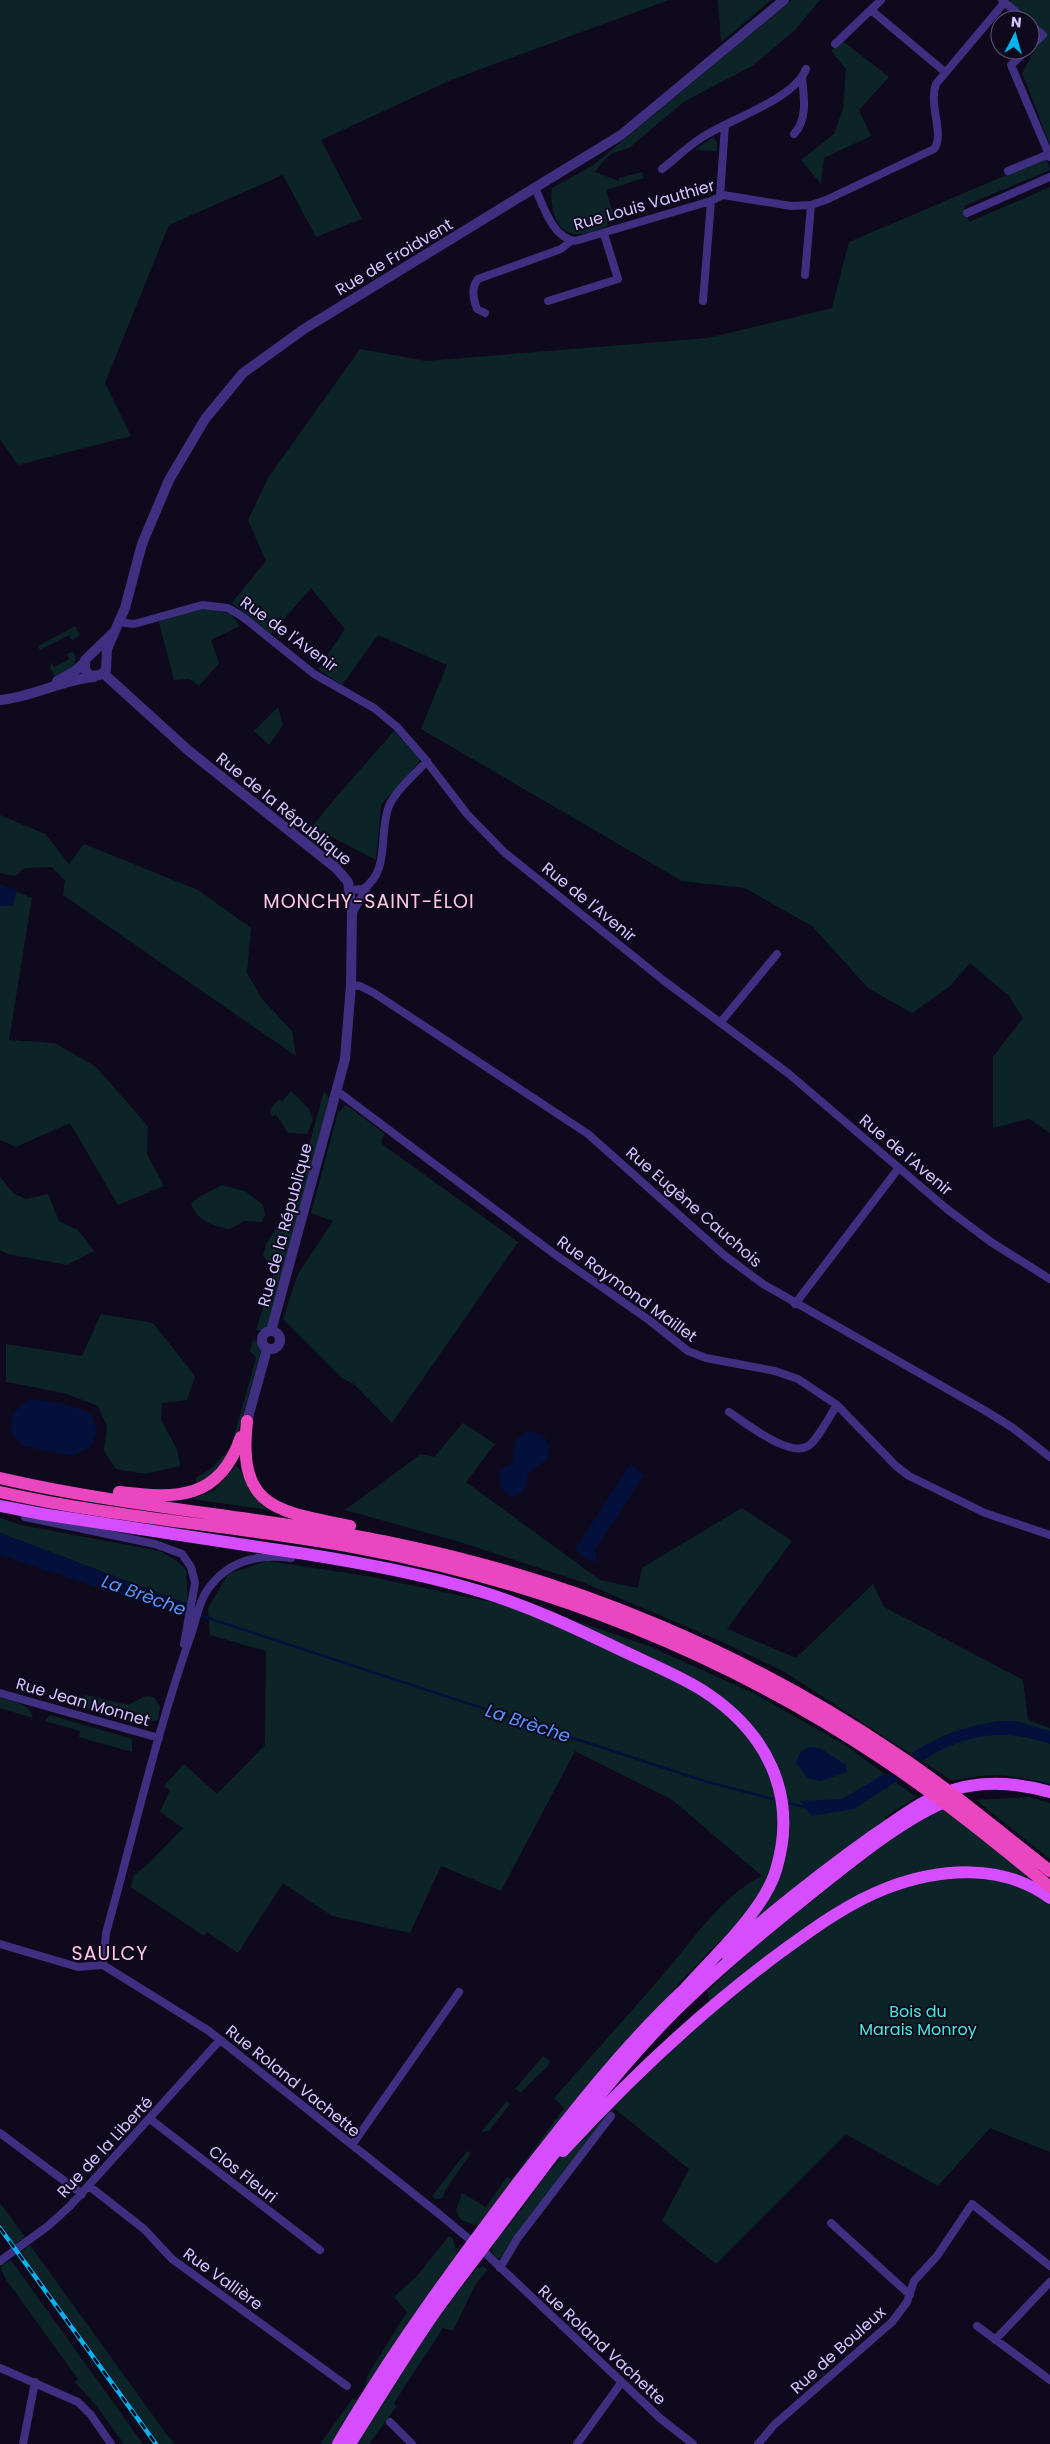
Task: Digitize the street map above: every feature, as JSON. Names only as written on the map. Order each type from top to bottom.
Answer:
[{"type":"highway","points":[[0,1477],[132,1493],[181,1495],[202,1488],[224,1471],[232,1461],[247,1421]]},
{"type":"highway","points":[[247,1421],[244,1455],[248,1476],[258,1492],[276,1506],[302,1516],[394,1536],[504,1570],[612,1606],[695,1642],[800,1695],[892,1758],[1050,1872]]},
{"type":"highway","points":[[0,1477],[77,1494],[358,1536],[443,1554],[504,1570]]},
{"type":"highway","points":[[0,1492],[57,1503],[362,1548],[415,1559],[502,1582],[589,1610],[689,1652],[787,1701],[892,1758]]},
{"type":"highway","points":[[920,1778],[1050,1887]]},
{"type":"main road","points":[[0,1507],[298,1552],[411,1573],[479,1591],[537,1612],[689,1683],[724,1706],[752,1734],[767,1755],[779,1786],[784,1821],[777,1868],[767,1891],[750,1915],[683,1991],[641,2033],[596,2084],[477,2246],[414,2324],[338,2444]]},
{"type":"main road","points":[[683,1991],[795,1894],[906,1818],[964,1795],[1000,1787],[1050,1792]]},
{"type":"main road","points":[[1000,1787],[1050,1799]]},
{"type":"main road","points":[[514,2207],[547,2160],[605,2087],[672,2014],[784,1915],[906,1818]]},
{"type":"main road","points":[[350,2444],[477,2246],[592,2120],[672,2042],[759,1969],[837,1913],[888,1888],[945,1873],[979,1873],[1005,1877],[1025,1883],[1050,1898]]},
{"type":"street","name":"Rue de Froidvent","points":[[120,620],[142,544],[172,473],[210,412],[243,373],[304,329],[634,126],[784,0]]},
{"type":"street","points":[[835,44],[881,0]]},
{"type":"street","name":"Rue Louis Vauthier","points":[[535,188],[555,229],[572,241],[604,234],[711,201],[720,196],[791,206],[811,205],[826,200],[934,149],[938,135],[933,92],[945,72],[1003,1]]},
{"type":"street","points":[[1003,1],[1013,10]]},
{"type":"street","points":[[872,10],[945,72]]},
{"type":"street","points":[[1008,171],[1049,156],[1011,65],[1016,60]]},
{"type":"street","points":[[662,169],[699,139],[782,94],[802,78],[806,69]]},
{"type":"street","points":[[794,134],[802,125],[804,98],[802,78]]},
{"type":"street","points":[[720,196],[725,125]]},
{"type":"street","points":[[967,213],[1050,177]]},
{"type":"street","points":[[703,300],[711,201]]},
{"type":"street","points":[[805,275],[811,205]]},
{"type":"street","points":[[548,301],[618,279],[604,234]]},
{"type":"street","points":[[485,313],[477,309],[473,295],[474,284],[478,279],[561,249],[572,241]]},
{"type":"street","name":"Rue de l'Avenir","points":[[120,620],[125,623],[134,624],[202,605],[232,610],[314,674],[379,711],[398,727],[427,761],[467,814],[504,852],[662,980],[796,1081],[898,1169],[980,1234],[1050,1278]]},
{"type":"street","points":[[30,695],[75,671],[112,633],[120,620]]},
{"type":"street","points":[[0,700],[30,695],[82,678],[99,675],[107,666],[106,660],[112,633]]},
{"type":"street","points":[[87,659],[100,654],[106,660]]},
{"type":"street","points":[[87,659],[87,673],[99,675]]},
{"type":"street","name":"Rue de la République","points":[[99,675],[189,751],[336,868],[346,878],[350,890],[352,914],[351,985],[345,1059],[271,1331],[278,1336],[279,1344],[275,1348],[266,1349],[247,1421]]},
{"type":"street","points":[[352,914],[382,860],[389,806],[427,761]]},
{"type":"street","points":[[350,890],[363,889],[368,886]]},
{"type":"street","points":[[720,1023],[777,954]]},
{"type":"street","name":"Rue Eugène Cauchois","points":[[351,985],[360,986],[374,993],[469,1058],[571,1121],[612,1153],[731,1260],[795,1304],[830,1321],[984,1410],[1013,1428],[1050,1457]]},
{"type":"street","name":"Rue Raymond Maillet","points":[[337,1091],[553,1253],[649,1320],[688,1352],[712,1360],[763,1368],[804,1382],[837,1405],[896,1466],[909,1476],[985,1513],[1050,1535]]},
{"type":"street","points":[[795,1304],[898,1169]]},
{"type":"street","points":[[729,1412],[783,1446],[798,1450],[809,1446],[837,1405]]},
{"type":"street","points":[[0,1507],[36,1520],[155,1544],[177,1551],[188,1561],[193,1571],[197,1602],[106,1933],[103,1965],[78,1967],[0,1944]]},
{"type":"street","points":[[197,1602],[221,1574],[239,1563],[257,1557],[283,1557],[411,1573]]},
{"type":"street","name":"Rue Jean Monnet","points":[[0,1693],[159,1738]]},
{"type":"street","name":"Rue Roland Vachette","points":[[103,1965],[185,2014],[220,2040],[477,2246],[664,2423],[692,2444]]},
{"type":"street","points":[[352,2145],[459,1992]]},
{"type":"street","name":"Rue de la Liberté","points":[[0,2261],[53,2222],[82,2194],[220,2040]]},
{"type":"street","points":[[500,2268],[517,2239],[611,2116]]},
{"type":"street","name":"Clos Fleuri","points":[[150,2120],[320,2250]]},
{"type":"street","points":[[0,2133],[82,2194]]},
{"type":"street","name":"Rue Vallière","points":[[89,2186],[144,2229],[172,2259],[347,2386]]},
{"type":"street","name":"Rue de Bouleux","points":[[758,2444],[774,2425],[885,2330],[904,2306],[914,2281],[937,2256],[972,2204],[1050,2266]]},
{"type":"street","points":[[830,2223],[910,2295]]},
{"type":"street","points":[[995,2340],[1050,2282]]},
{"type":"street","points":[[977,2326],[1050,2380]]},
{"type":"street","points":[[0,2368],[73,2399],[84,2406],[112,2444]]},
{"type":"street","points":[[23,2444],[35,2382]]},
{"type":"street","points":[[577,2444],[621,2383]]},
{"type":"street","points":[[390,2422],[412,2444]]},
{"type":"green space","points":[[0,0],[669,0],[451,80],[321,140],[362,219],[316,237],[283,175],[169,225],[105,383],[131,436],[18,465],[0,439]]},
{"type":"green space","points":[[718,0],[771,0],[721,42]]},
{"type":"green space","points":[[792,0],[820,0],[795,30],[752,66],[685,101],[629,148],[613,153],[604,160],[595,172],[619,181],[619,178],[642,172],[644,178],[606,190],[614,217],[607,220],[608,226],[581,234],[563,229],[558,223],[553,210],[552,188],[592,166]]},
{"type":"green space","points":[[1009,0],[1050,0],[1050,145],[1022,73],[1029,60],[1040,60],[1040,40],[1043,35],[1040,32],[1040,10],[1019,10]]},
{"type":"green space","points":[[843,41],[889,77],[859,110],[871,136],[824,158],[821,184],[801,160],[834,134],[843,109],[846,69],[831,51]]},
{"type":"green space","points":[[713,137],[717,143],[717,151],[695,150]]},
{"type":"green space","points":[[1046,158],[1050,170],[964,206],[969,222],[1050,187],[1050,1133],[1029,1119],[993,1128],[993,1057],[1023,1018],[1009,996],[970,963],[950,986],[912,1013],[868,988],[812,926],[745,888],[682,881],[421,729],[447,665],[378,635],[342,685],[318,669],[345,629],[311,588],[271,634],[232,603],[266,561],[248,520],[268,478],[360,349],[426,361],[708,338],[832,308],[849,242]]},
{"type":"green space","points":[[204,608],[231,614],[240,626],[211,640],[219,663],[199,686],[189,679],[174,680],[158,619]]},
{"type":"green space","points":[[75,626],[80,635],[72,640],[69,635],[40,650],[38,646]]},
{"type":"green space","points":[[73,652],[75,657],[74,664],[68,670],[55,676],[50,668],[51,662],[54,667],[69,659],[67,654]]},
{"type":"green space","points":[[278,707],[283,725],[269,745],[254,731]]},
{"type":"green space","points":[[394,731],[419,758],[419,762],[381,805],[376,860],[328,835],[318,848],[304,838],[336,797]]},
{"type":"green space","points":[[0,815],[45,834],[69,864],[84,844],[198,890],[251,928],[247,973],[262,999],[292,1031],[296,1056],[63,895],[65,881],[52,867],[25,868],[15,876],[0,873]]},
{"type":"green space","points":[[0,885],[32,898],[9,1040],[55,1043],[96,1067],[148,1126],[147,1154],[164,1186],[118,1205],[70,1123],[16,1147],[0,1140]]},
{"type":"green space","points":[[291,1091],[309,1109],[313,1120],[307,1134],[288,1133],[276,1114],[272,1117],[270,1110],[279,1099],[282,1102]]},
{"type":"green space","points":[[324,1091],[329,1098],[268,1328],[262,1331],[256,1330],[277,1263],[268,1262],[263,1256],[266,1244],[281,1221],[292,1196],[296,1193]]},
{"type":"green space","points":[[344,1106],[348,1106],[385,1134],[381,1141],[383,1145],[518,1242],[392,1423],[354,1384],[342,1378],[283,1319],[298,1274],[333,1221],[311,1213],[338,1113]]},
{"type":"green space","points":[[0,1177],[13,1193],[26,1199],[48,1194],[59,1221],[78,1230],[94,1251],[67,1265],[8,1254],[0,1250]]},
{"type":"green space","points":[[222,1185],[245,1191],[263,1205],[265,1214],[262,1222],[244,1221],[230,1229],[202,1219],[191,1204],[199,1197]]},
{"type":"green space","points":[[101,1314],[153,1323],[195,1376],[187,1400],[162,1403],[161,1420],[177,1449],[180,1466],[145,1474],[116,1469],[104,1451],[107,1426],[98,1406],[64,1393],[6,1382],[6,1344],[82,1356]]},
{"type":"green space","points":[[253,1339],[262,1347],[233,1450],[209,1478],[196,1484],[196,1478],[212,1468],[231,1447],[256,1358],[250,1351]]},
{"type":"green space","points":[[463,1423],[495,1444],[466,1482],[600,1580],[638,1588],[642,1568],[742,1508],[792,1541],[727,1629],[796,1658],[873,1584],[884,1607],[1023,1680],[1028,1720],[1050,1728],[1050,1784],[1002,1775],[979,1776],[953,1781],[783,1671],[718,1640],[582,1582],[460,1542],[345,1510],[421,1454],[434,1457]]},
{"type":"green space","points":[[236,1466],[241,1471],[250,1492],[269,1510],[192,1499],[214,1491]]},
{"type":"green space","points":[[0,1518],[21,1525],[160,1551],[177,1561],[186,1570],[188,1604],[0,1533]]},
{"type":"green space","points":[[267,1561],[367,1576],[567,1618],[649,1646],[753,1693],[845,1745],[916,1797],[885,1817],[886,1822],[741,1934],[745,1915],[683,1979],[649,2018],[480,2223],[475,2225],[461,2220],[456,2211],[462,2193],[486,2207],[507,2177],[512,2179],[564,2108],[554,2098],[663,1975],[720,1907],[733,1895],[762,1876],[671,1799],[575,1751],[501,1891],[441,1866],[410,1933],[332,1916],[283,1883],[238,1953],[207,1932],[204,1936],[131,1887],[133,1876],[149,1863],[183,1828],[160,1812],[170,1790],[164,1786],[184,1764],[217,1794],[265,1745],[266,1651],[210,1635],[208,1608],[228,1574]]},
{"type":"green space","points":[[85,1695],[128,1705],[146,1696],[154,1697],[160,1706],[158,1720],[142,1723],[133,1722],[77,1706],[78,1701]]},
{"type":"green space","points":[[0,1698],[24,1706],[33,1718],[0,1708]]},
{"type":"green space","points":[[50,1715],[132,1739],[132,1752],[79,1737],[80,1731],[45,1721]]},
{"type":"green space","points":[[1028,1797],[1050,1803],[1050,1859],[976,1800]]},
{"type":"green space","points":[[944,1809],[1026,1875],[1024,1877],[987,1870],[870,1891],[710,2003],[707,1991],[755,1947],[893,1836]]},
{"type":"green space","name":"Bois du Marais Monroy","points":[[974,1878],[1017,1884],[1050,1903],[1050,2152],[990,2128],[938,2186],[846,2134],[716,2264],[662,2221],[689,2169],[615,2109],[602,2117],[604,2120],[508,2246],[502,2258],[496,2258],[492,2250],[495,2240],[510,2225],[548,2173],[575,2142],[712,2012],[794,1947],[868,1900],[921,1881]]},
{"type":"green space","points":[[543,2056],[550,2061],[548,2066],[521,2092],[515,2089]]},
{"type":"green space","points":[[507,2101],[510,2104],[489,2131],[481,2132]]},
{"type":"green space","points":[[467,2151],[471,2153],[446,2189],[442,2198],[435,2199],[432,2196]]},
{"type":"green space","points":[[0,2203],[25,2237],[15,2245],[0,2223]]},
{"type":"green space","points":[[449,2236],[453,2238],[457,2255],[367,2388],[367,2376],[407,2312],[394,2297],[416,2277]]},
{"type":"green space","points":[[30,2245],[175,2444],[159,2444],[21,2252]]},
{"type":"green space","points":[[11,2260],[143,2444],[124,2444],[95,2404],[75,2382],[78,2379],[5,2278],[0,2266]]},
{"type":"green space","points":[[484,2266],[487,2270],[475,2285],[453,2331],[443,2328],[394,2403],[396,2407],[369,2444],[357,2444],[430,2329],[477,2268]]},
{"type":"green space","points":[[353,2398],[360,2402],[334,2444],[320,2444]]},
{"type":"water","points":[[0,886],[17,889],[13,906],[0,906]]},
{"type":"water","points":[[30,1399],[61,1403],[91,1413],[97,1431],[91,1447],[72,1456],[22,1446],[10,1430],[14,1412]]},
{"type":"water","points":[[532,1431],[545,1437],[550,1451],[546,1460],[528,1473],[523,1491],[512,1498],[501,1487],[498,1472],[513,1463],[515,1440]]},
{"type":"water","points":[[630,1464],[644,1475],[595,1550],[597,1562],[588,1560],[575,1550]]},
{"type":"water","name":"La Brèche","points":[[0,1533],[188,1604],[185,1616],[0,1555]]},
{"type":"water","points":[[999,1721],[1016,1721],[1050,1731],[1050,1744],[1024,1737],[999,1735],[974,1738],[961,1742],[931,1755],[922,1762],[911,1754],[953,1732]]},
{"type":"water","points":[[809,1747],[820,1748],[846,1765],[847,1772],[821,1781],[807,1778],[796,1762],[801,1751]]},
{"type":"water","points":[[888,1772],[899,1780],[854,1809],[812,1816],[800,1801],[842,1799]]},
{"type":"waterway","name":"La Brèche","points":[[199,1615],[704,1781],[777,1800]]},
{"type":"waterway","name":"La Brèche","points":[[784,1802],[808,1808]]},
{"type":"railway","points":[[0,2228],[156,2444]]},
{"type":"district","name":"MONCHY-SAINT-ÉLOI","points":[[369,901]]},
{"type":"district","name":"SAULCY","points":[[110,1953]]}]
